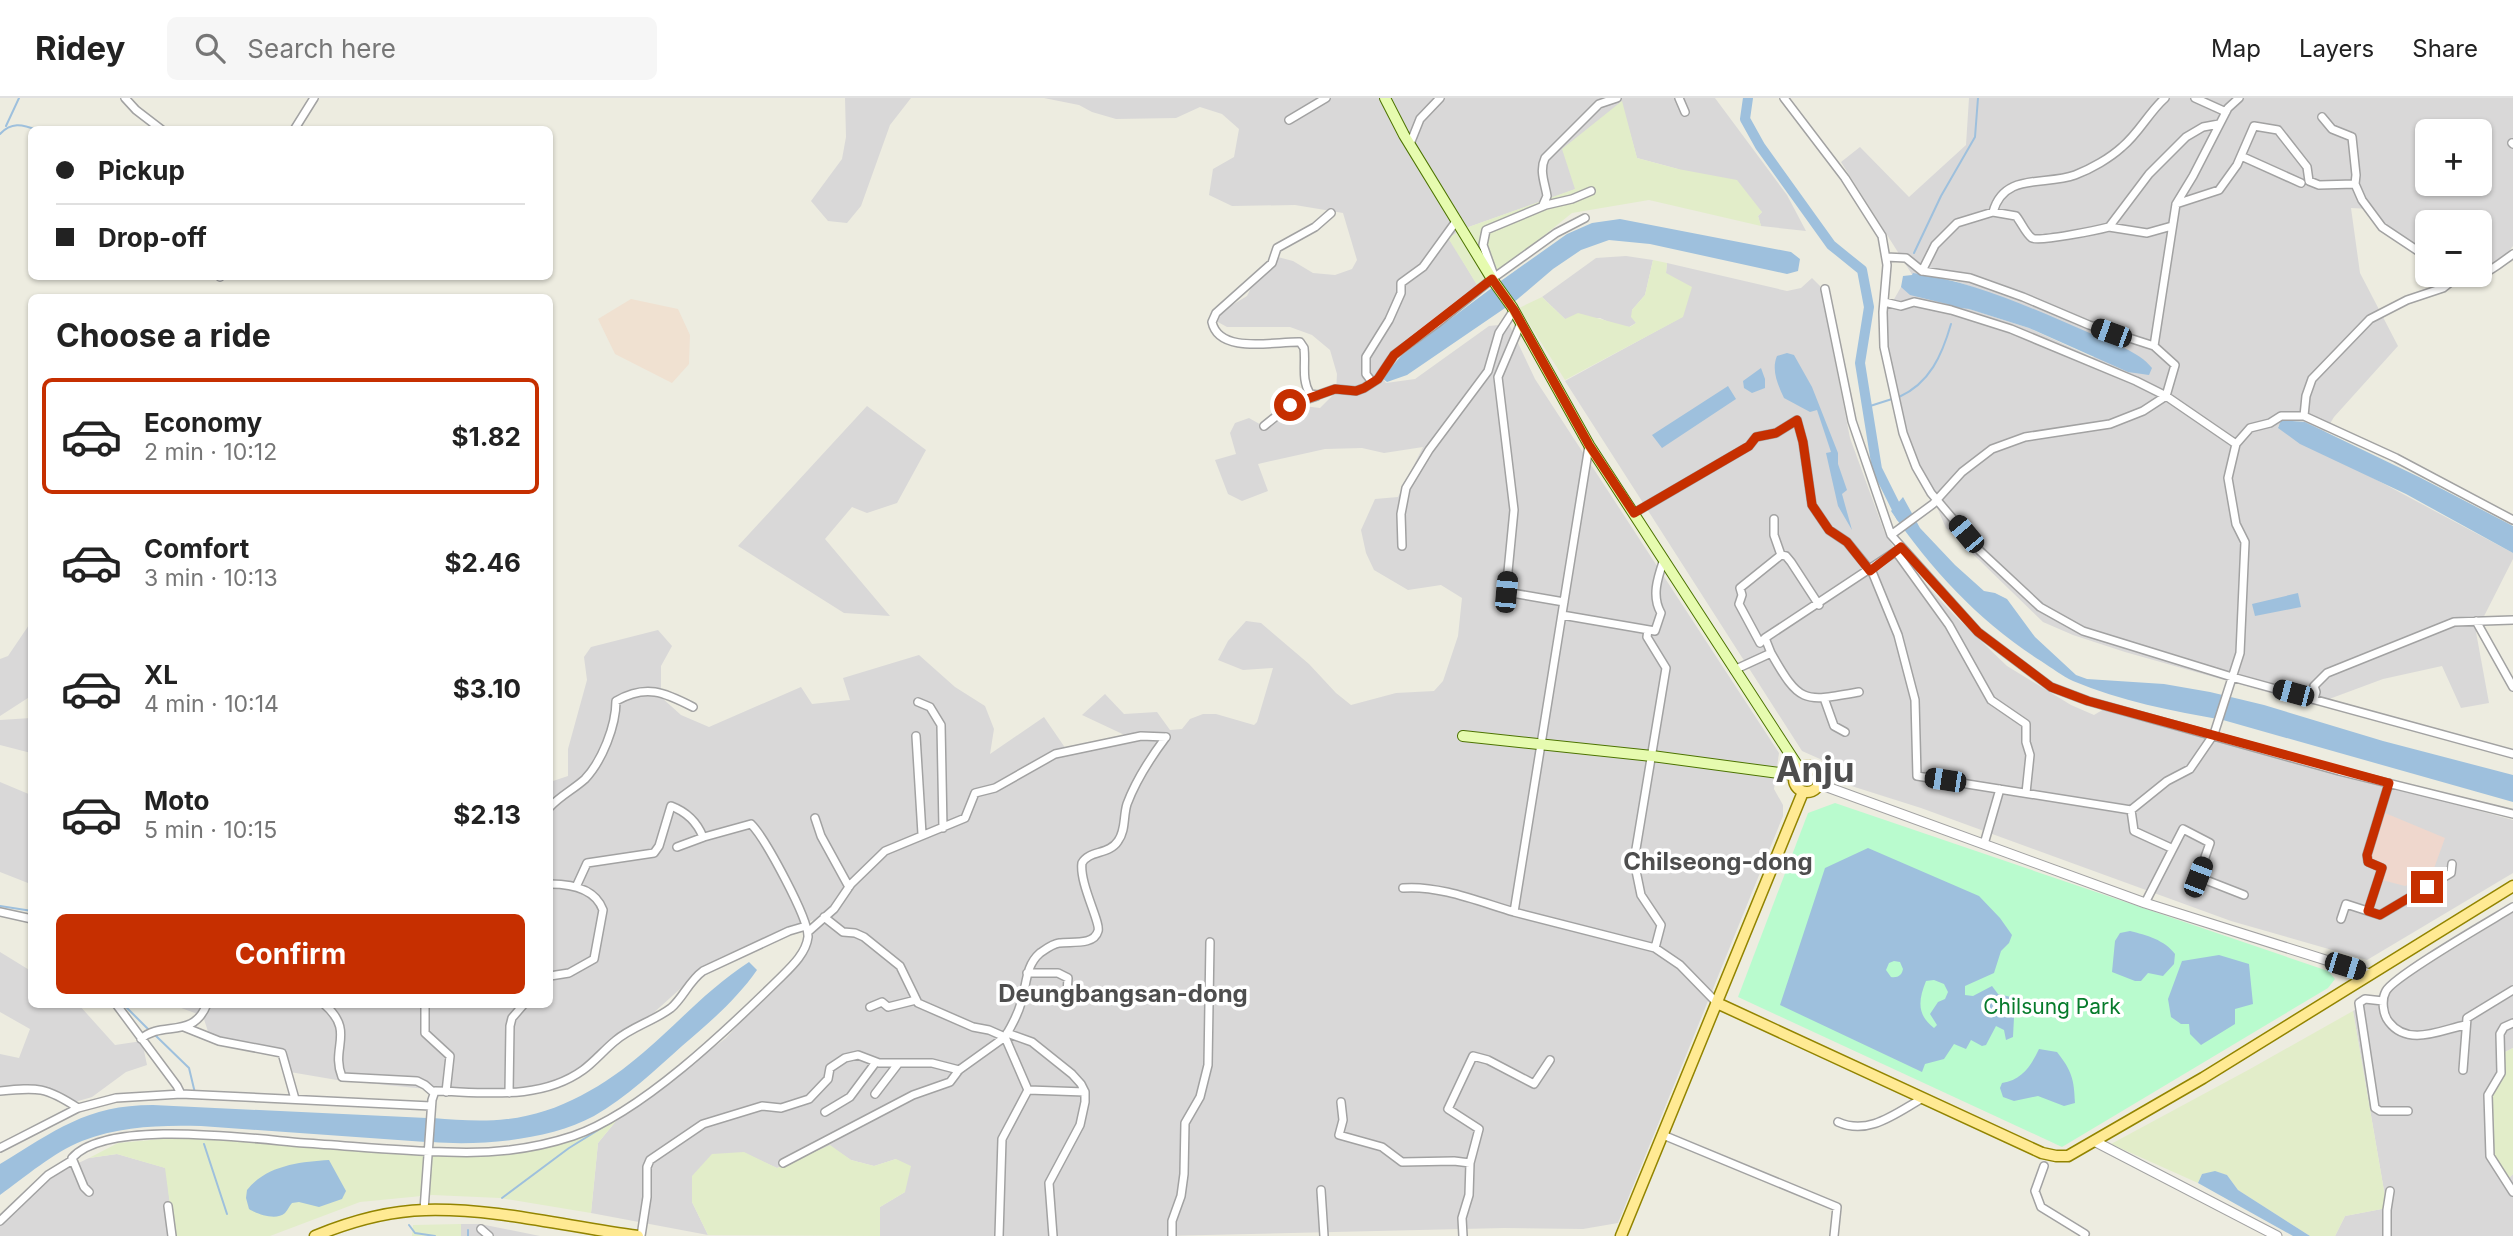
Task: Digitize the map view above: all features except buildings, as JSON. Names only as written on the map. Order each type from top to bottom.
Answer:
[{"type":"main road","points":[[1385,98],[1410,144],[1513,308],[1589,445],[1664,559],[1796,771],[1796,787],[1803,792],[1815,790],[1819,783],[1815,768],[1807,765],[1796,771],[1464,736]]},
{"type":"main road","points":[[1621,1236],[1803,792]]},
{"type":"main road","points":[[1717,1003],[2049,1155],[2068,1156],[2203,1078],[2513,886]]},
{"type":"main road","points":[[315,1236],[354,1222],[424,1210],[476,1212],[640,1236]]},
{"type":"street","points":[[125,98],[157,126]]},
{"type":"street","points":[[296,126],[314,98]]},
{"type":"street","points":[[1289,120],[1326,98]]},
{"type":"street","points":[[1410,144],[1420,119],[1440,98]]},
{"type":"street","points":[[1543,206],[1548,196],[1542,178],[1542,162],[1600,101],[1617,98]]},
{"type":"street","points":[[1679,98],[1685,112]]},
{"type":"street","points":[[1784,98],[1868,211],[1882,236],[1886,257],[1884,347],[1903,433],[1922,479],[1936,502],[1980,551],[2040,607],[2083,631],[2231,680],[2314,699],[2513,754]]},
{"type":"street","points":[[1993,212],[1997,201],[2011,186],[2074,176],[2116,151],[2165,98]]},
{"type":"street","points":[[2195,98],[2226,112]]},
{"type":"street","points":[[2154,346],[2176,204],[2226,112],[2239,98]]},
{"type":"street","points":[[2322,117],[2332,129],[2352,137],[2355,184],[2362,200],[2382,227],[2415,249]]},
{"type":"street","points":[[2109,227],[2150,174],[2186,137],[2203,127],[2219,124]]},
{"type":"street","points":[[2176,204],[2219,190],[2241,156],[2254,126],[2278,130],[2306,167],[2305,182]]},
{"type":"street","points":[[2241,156],[2305,182],[2319,185],[2355,184]]},
{"type":"street","points":[[2290,187],[2305,182]]},
{"type":"street","points":[[1493,279],[1483,246],[1486,230],[1543,206],[1591,191]]},
{"type":"street","points":[[1922,271],[1936,245],[1957,223],[1993,212],[2016,216],[2032,238],[2037,239],[2063,237],[2109,227],[2147,233],[2172,226]]},
{"type":"street","points":[[1318,395],[1310,394],[1307,388],[1304,348],[1300,342],[1243,343],[1219,336],[1212,322],[1216,313],[1272,263],[1277,248],[1315,227],[1331,213]]},
{"type":"street","points":[[1264,426],[1290,405],[1335,389],[1360,390],[1378,379],[1394,355],[1556,233],[1585,218]]},
{"type":"street","points":[[1372,382],[1366,374],[1366,357],[1389,320],[1401,293],[1401,283],[1423,267],[1457,220]]},
{"type":"street","points":[[2492,267],[2513,254]]},
{"type":"street","points":[[1886,257],[1906,258],[1922,271],[1970,278],[2024,297],[2100,329],[2154,346],[2175,365],[2166,396],[2143,411],[2110,424],[2025,437],[1992,449],[1962,472],[1936,502],[1894,534]]},
{"type":"street","points":[[2304,416],[2306,396],[2312,379],[2371,319],[2407,300],[2443,287]]},
{"type":"street","points":[[1825,289],[1852,421],[1899,550],[1949,625],[1991,700],[2026,724],[2026,743],[2031,755],[2026,793]]},
{"type":"street","points":[[1884,302],[1901,306],[1914,302],[1951,310],[2011,329],[2166,396],[2235,444]]},
{"type":"street","points":[[1402,546],[1401,514],[1406,488],[1429,450],[1488,371],[1499,333],[1513,308]]},
{"type":"street","points":[[1521,323],[1498,377],[1514,510],[1506,592],[1564,602]]},
{"type":"street","points":[[1488,371],[1498,377]]},
{"type":"street","points":[[1634,513],[1749,446],[1756,437],[1776,433],[1797,420],[1812,505],[1829,530],[1847,542],[1870,571],[1898,635],[1914,700],[1917,776],[2131,810],[2167,781],[2190,769],[2215,733],[2240,653],[2245,542],[2236,524],[2228,478],[2235,444],[2250,428],[2270,423],[2281,416],[2304,416],[2396,458],[2513,520]]},
{"type":"street","points":[[1514,912],[1589,445]]},
{"type":"street","points":[[1774,519],[1774,535],[1781,555]]},
{"type":"street","points":[[1781,555],[1740,588],[1742,595],[1739,604],[1760,643],[1899,550]]},
{"type":"street","points":[[1899,550],[1978,632],[2051,687],[2088,701],[2513,814]]},
{"type":"street","points":[[1781,555],[1791,562],[1819,605]]},
{"type":"street","points":[[1562,615],[1655,631],[1661,613],[1655,605],[1657,580],[1664,559]]},
{"type":"street","points":[[2314,699],[2314,686],[2326,673],[2454,622],[2513,620]]},
{"type":"street","points":[[2476,621],[2513,687]]},
{"type":"street","points":[[1648,630],[1647,637],[1666,668],[1634,861],[1641,895],[1661,925],[1655,948]]},
{"type":"street","points":[[1765,638],[1789,685],[1795,691],[1824,698],[1859,692]]},
{"type":"street","points":[[1734,670],[1771,653]]},
{"type":"street","points":[[553,804],[584,780],[597,763],[616,714],[616,701],[634,691],[668,694],[693,707]]},
{"type":"street","points":[[1824,698],[1834,726],[1845,732]]},
{"type":"street","points":[[918,702],[930,707],[941,725],[943,828]]},
{"type":"street","points":[[916,736],[922,834]]},
{"type":"street","points":[[328,1008],[339,1020],[339,1065],[342,1077],[417,1081],[433,1092],[509,1093],[549,1086],[576,1074],[615,1041],[673,1006],[703,971],[789,931],[807,929],[834,909],[849,887],[885,851],[965,818],[975,793],[995,788],[1023,774],[1049,756],[1141,736],[1166,737],[1134,789],[1125,811],[1123,832],[1116,845],[1085,858],[1082,863],[1088,901],[1098,924],[1096,935],[1083,941],[1058,943],[1047,947],[1034,960],[1027,973],[1022,1001],[1006,1035],[959,1070],[950,1082],[913,1095],[783,1163]]},
{"type":"street","points":[[1819,783],[2145,903],[2370,974]]},
{"type":"street","points":[[2368,911],[2382,868],[2368,862],[2367,855],[2389,783]]},
{"type":"street","points":[[1984,844],[2000,789]]},
{"type":"street","points":[[576,887],[587,863],[654,853],[659,846],[671,806],[694,821],[703,837]]},
{"type":"street","points":[[2131,810],[2134,831],[2171,848]]},
{"type":"street","points":[[815,818],[821,836],[849,887]]},
{"type":"street","points":[[0,1221],[48,1175],[71,1161],[82,1149],[143,1135],[215,1136],[450,1153],[512,1149],[572,1136],[596,1127],[662,1082],[747,1011],[790,969],[805,947],[807,929],[767,846],[751,824],[703,837],[677,848]]},
{"type":"street","points":[[2145,903],[2183,829],[2210,843],[2198,877],[2244,895]]},
{"type":"street","points":[[2341,919],[2346,904],[2380,915],[2451,873],[2452,864]]},
{"type":"street","points":[[553,884],[576,887],[592,894],[603,910],[594,959],[569,973],[553,976]]},
{"type":"street","points":[[1403,888],[1416,887],[1437,891],[1655,948],[1680,965],[1717,1003]]},
{"type":"street","points":[[2465,1025],[2418,1036],[2410,1035],[2389,1023],[2383,1001],[2388,988],[2400,979],[2513,907]]},
{"type":"street","points":[[0,912],[28,918]]},
{"type":"street","points":[[824,917],[843,933],[855,933],[864,937],[900,966],[916,1000]]},
{"type":"street","points":[[1172,1236],[1172,1221],[1181,1196],[1184,1174],[1185,1122],[1200,1097],[1208,1065],[1210,942]]},
{"type":"street","points":[[1027,973],[1062,974],[1068,978],[1068,993]]},
{"type":"street","points":[[2463,1070],[2467,1018],[2513,990]]},
{"type":"street","points":[[2383,1001],[2365,999],[2358,1003],[2375,1108],[2380,1111],[2408,1111]]},
{"type":"street","points":[[870,1007],[881,1002],[888,1007],[916,1000],[973,1027],[1032,1042],[1059,1062],[1081,1084],[1086,1102],[1080,1125],[1049,1183],[1053,1236]]},
{"type":"street","points":[[119,1008],[181,1094]]},
{"type":"street","points":[[141,1039],[157,1029],[184,1027],[198,1019],[205,1008]]},
{"type":"street","points":[[425,1008],[425,1033],[450,1056],[446,1092]]},
{"type":"street","points":[[509,1093],[510,1026],[512,1018],[521,1008]]},
{"type":"street","points":[[2513,1023],[2504,1027],[2500,1034],[2501,1073],[2488,1095],[2490,1156],[2513,1192]]},
{"type":"street","points":[[184,1027],[219,1041],[282,1053],[295,1099]]},
{"type":"street","points":[[999,1236],[1002,1139],[1028,1090],[1006,1035]]},
{"type":"street","points":[[640,1236],[647,1197],[647,1167],[652,1158],[703,1124],[762,1106],[781,1108],[808,1100],[828,1079],[830,1068],[845,1058],[858,1055],[876,1062],[932,1063],[959,1070]]},
{"type":"street","points":[[1463,1236],[1462,1218],[1469,1195],[1470,1163],[1479,1129],[1448,1110],[1473,1056],[1488,1060],[1534,1083],[1550,1060]]},
{"type":"street","points":[[825,1112],[850,1097],[876,1062]]},
{"type":"street","points":[[875,1094],[898,1064]]},
{"type":"street","points":[[0,1091],[40,1088],[78,1108]]},
{"type":"street","points":[[1028,1090],[1085,1092]]},
{"type":"street","points":[[424,1210],[433,1092]]},
{"type":"street","points":[[0,1148],[78,1108],[116,1098],[181,1094],[431,1106]]},
{"type":"street","points":[[1838,1122],[1862,1128],[1882,1122],[1923,1098]]},
{"type":"street","points":[[1341,1102],[1343,1120],[1339,1135],[1382,1147],[1402,1161],[1470,1163]]},
{"type":"street","points":[[1663,1135],[1837,1207],[1834,1236]]},
{"type":"street","points":[[2094,1141],[2277,1236]]},
{"type":"street","points":[[71,1161],[89,1192]]},
{"type":"street","points":[[2044,1166],[2035,1191],[2041,1207],[2074,1226],[2085,1234],[2084,1236]]},
{"type":"street","points":[[1321,1190],[1324,1236]]},
{"type":"street","points":[[2387,1236],[2386,1210],[2390,1191]]},
{"type":"street","points":[[167,1206],[172,1236]]},
{"type":"street","points":[[481,1229],[489,1236]]},
{"type":"shaded area","points":[[845,98],[911,98],[890,125],[861,206],[847,223],[828,221],[811,201],[842,159],[846,137]]},
{"type":"shaded area","points":[[1044,98],[1715,98],[1787,195],[1806,231],[1761,226],[1758,216],[1762,212],[1678,169],[1637,158],[1621,101],[1576,189],[1463,229],[1449,238],[1479,288],[1388,354],[1383,379],[1386,383],[1415,379],[1489,326],[1509,324],[1535,379],[1779,753],[1774,789],[1783,805],[1783,816],[1618,1223],[1583,1229],[1504,1228],[1162,1236],[880,1236],[880,1207],[905,1192],[896,1159],[874,1166],[851,1160],[830,1146],[777,1168],[744,1153],[692,1202],[708,1235],[591,1213],[598,1143],[616,1121],[726,1038],[764,996],[809,939],[813,920],[690,980],[599,1062],[537,1089],[456,1092],[337,1080],[284,1071],[286,1057],[211,1041],[203,1016],[181,1008],[553,1008],[553,781],[568,776],[568,749],[587,680],[584,657],[591,647],[658,630],[672,646],[661,666],[661,697],[681,715],[709,727],[801,687],[812,704],[850,700],[843,678],[919,655],[955,687],[985,706],[994,729],[990,754],[1044,717],[1068,752],[1131,738],[1082,715],[1105,694],[1124,714],[1157,712],[1170,730],[1182,729],[1190,719],[1203,714],[1216,714],[1254,725],[1273,668],[1243,670],[1218,660],[1228,641],[1246,621],[1261,623],[1351,705],[1396,693],[1434,691],[1443,681],[1458,636],[1462,598],[1441,585],[1408,590],[1374,570],[1366,553],[1361,530],[1375,499],[1398,497],[1423,447],[1384,453],[1362,448],[1325,449],[1258,464],[1268,491],[1242,501],[1228,494],[1215,460],[1236,454],[1230,433],[1235,423],[1249,418],[1263,426],[1295,405],[1320,408],[1336,392],[1337,374],[1330,350],[1312,335],[1290,327],[1227,327],[1216,321],[1224,310],[1247,296],[1259,271],[1274,256],[1293,261],[1313,273],[1335,275],[1352,269],[1357,260],[1343,213],[1295,205],[1232,206],[1209,195],[1213,169],[1234,157],[1239,129],[1222,114],[1200,107],[1176,118],[1116,119],[1079,105]]},
{"type":"shaded area","points":[[1969,98],[2513,98],[2513,246],[2492,273],[2492,210],[2415,210],[2415,246],[2373,216],[2371,209],[2351,208],[2360,273],[2398,346],[2334,417],[2325,432],[2305,422],[2282,420],[2278,427],[2513,553],[2513,559],[2476,632],[2489,703],[2461,708],[2442,666],[2383,679],[2313,705],[2125,652],[2043,622],[1946,528],[1896,414],[1880,324],[1901,287],[2029,328],[2092,357],[2141,358],[2012,301],[1955,281],[1924,275],[1913,276],[1841,162],[1860,147],[1909,197],[1966,145]]},
{"type":"shaded area","points":[[1626,256],[1653,260],[1645,295],[1632,310],[1636,323],[1629,327],[1600,318],[1565,319],[1542,297],[1596,258]]},
{"type":"shaded area","points":[[1667,263],[1787,291],[1801,288],[1812,278],[1820,286],[1850,438],[1884,531],[1897,553],[1953,614],[2007,666],[2071,705],[2094,715],[2104,709],[2513,820],[2513,873],[2367,960],[2231,921],[1921,808],[1842,783],[1832,767],[1802,751],[1565,381],[1682,317],[1666,273]]},
{"type":"shaded area","points":[[631,299],[678,309],[690,335],[689,364],[672,383],[615,354],[598,319]]},
{"type":"shaded area","points":[[867,406],[926,450],[897,503],[867,513],[852,507],[825,539],[890,616],[844,613],[738,546]]},
{"type":"shaded area","points":[[28,626],[28,698],[0,716],[0,659],[8,656]]},
{"type":"shaded area","points":[[28,718],[28,752],[0,745],[0,720]]},
{"type":"shaded area","points":[[0,782],[28,794],[28,883],[0,872]]},
{"type":"shaded area","points":[[2385,813],[2445,838],[2432,874],[2405,886],[2382,880],[2383,866],[2370,860]]},
{"type":"shaded area","points":[[2513,912],[2513,1048],[2505,1052],[2506,1181],[2513,1174],[2513,1236],[2335,1236],[2345,1216],[2387,1208],[2353,1011]]},
{"type":"shaded area","points":[[0,952],[28,969],[28,1008],[82,1008],[115,1045],[142,1041],[147,1065],[126,1072],[92,1097],[68,1104],[31,1084],[0,1089],[0,1054],[19,1058],[30,1029],[0,1012]]},
{"type":"shaded area","points":[[117,1154],[166,1168],[171,1213],[169,1236],[0,1236],[0,1224],[25,1199],[60,1172],[89,1158]]},
{"type":"shaded area","points":[[461,1224],[480,1224],[540,1236],[461,1236]]},
{"type":"green space","points":[[1622,101],[1637,158],[1737,180],[1762,212],[1758,216],[1761,226],[1649,200],[1572,213],[1479,288],[1448,238],[1463,229],[1575,189],[1562,149]]},
{"type":"green space","points":[[1653,260],[1667,263],[1666,273],[1692,287],[1683,317],[1565,380],[1519,308],[1542,297],[1565,319],[1578,313],[1630,327],[1636,323],[1631,317],[1632,310],[1645,295]]},
{"type":"green space","name":"Chilsung Park","points":[[1835,803],[2328,971],[2335,979],[2328,988],[2062,1147],[1738,997],[1808,813]]},
{"type":"green space","points":[[2353,1011],[2387,1208],[2345,1216],[2335,1236],[2310,1236],[2238,1190],[2227,1175],[2215,1172],[2202,1174],[2198,1183],[2111,1144],[2250,1069]]},
{"type":"green space","points":[[2513,1048],[2513,1174],[2506,1181],[2491,1150],[2489,1098],[2503,1074],[2505,1052]]},
{"type":"green space","points":[[616,1121],[598,1143],[591,1213],[500,1198],[432,1195],[360,1202],[270,1236],[169,1236],[171,1213],[165,1168],[117,1154],[89,1158],[118,1143],[183,1137],[380,1151],[514,1150],[560,1144]]},
{"type":"green space","points":[[830,1145],[851,1160],[874,1166],[896,1159],[911,1166],[905,1192],[880,1207],[880,1236],[708,1235],[692,1202],[692,1176],[712,1154],[744,1152],[777,1168]]},
{"type":"green space","points":[[461,1224],[461,1236],[412,1236],[413,1225]]},
{"type":"water","points":[[1620,219],[1791,252],[1800,259],[1798,271],[1787,274],[1650,244],[1609,240],[1581,250],[1553,269],[1513,303],[1498,283],[1567,234],[1592,223]]},
{"type":"water","points":[[1913,273],[1959,283],[2026,306],[2124,348],[2152,368],[2149,375],[2128,372],[2029,328],[1969,309],[1947,306],[1910,295],[1901,287],[1903,276]]},
{"type":"water","points":[[1493,287],[1508,306],[1407,375],[1387,382],[1382,378],[1401,356]]},
{"type":"water","points":[[1787,353],[1794,355],[1812,387],[1838,453],[1838,464],[1847,490],[1842,494],[1852,530],[1838,506],[1826,453],[1831,452],[1817,410],[1810,412],[1784,398],[1778,383],[1775,372],[1777,356]]},
{"type":"water","points":[[1761,368],[1765,388],[1752,393],[1744,388],[1743,381]]},
{"type":"water","points":[[1728,386],[1736,399],[1662,448],[1652,435]]},
{"type":"water","points":[[2281,420],[2305,422],[2513,526],[2513,553],[2406,494],[2300,444],[2278,428]]},
{"type":"water","points":[[1903,497],[1920,528],[1955,565],[1984,591],[2007,599],[2035,637],[2076,675],[2087,679],[2164,684],[2210,692],[2513,775],[2513,802],[2223,720],[2128,700],[2069,679],[1998,630],[1941,575],[1891,511]]},
{"type":"water","points":[[2298,593],[2301,607],[2255,616],[2252,604]]},
{"type":"water","points":[[1868,848],[1979,896],[2012,935],[2001,951],[1994,973],[1965,986],[1965,995],[1973,996],[1992,986],[1998,994],[2015,998],[2013,1037],[2006,1040],[2004,1030],[1996,1026],[1986,1045],[1982,1046],[1971,1040],[1966,1049],[1954,1044],[1944,1059],[1925,1064],[1922,1072],[1780,1005],[1825,868]],"holes":[[[1900,962],[1903,969],[1899,976],[1891,977],[1886,970],[1889,963]],[[1934,980],[1944,984],[1948,992],[1945,999],[1938,1002],[1930,1014],[1937,1025],[1934,1028],[1924,1018],[1921,1007],[1921,995],[1926,981]]]},
{"type":"water","points":[[2130,931],[2161,942],[2175,954],[2174,964],[2163,976],[2148,973],[2141,981],[2135,981],[2112,972],[2115,941],[2120,933]]},
{"type":"water","points":[[2219,955],[2249,964],[2253,1004],[2235,1009],[2235,1024],[2201,1045],[2190,1034],[2189,1024],[2181,1024],[2171,1017],[2168,999],[2182,961]]},
{"type":"water","points":[[749,962],[757,970],[722,1010],[640,1083],[594,1116],[557,1131],[515,1140],[432,1142],[433,1118],[507,1119],[545,1111],[580,1096],[614,1076]]},
{"type":"water","points":[[2039,1049],[2057,1052],[2062,1059],[2071,1076],[2075,1103],[2064,1106],[2038,1096],[2014,1101],[2003,1097],[2000,1088],[2002,1083],[2015,1079],[2025,1071]]},
{"type":"water","points":[[129,1106],[427,1118],[426,1142],[201,1126],[141,1128],[111,1132],[71,1146],[0,1195],[0,1164],[55,1131],[90,1115]]},
{"type":"water","points":[[329,1160],[346,1191],[342,1199],[319,1207],[292,1203],[285,1213],[272,1217],[249,1209],[247,1190],[264,1175],[285,1166]]},
{"type":"water","points":[[2215,1171],[2227,1175],[2238,1190],[2310,1236],[2293,1236],[2198,1183],[2202,1174]]},
{"type":"waterway","points":[[6,126],[19,98]]},
{"type":"waterway","points":[[1748,98],[1745,119],[1760,146],[1831,245],[1862,270],[1869,307],[1860,363],[1877,469],[1901,517]]},
{"type":"waterway","points":[[1914,253],[1941,196],[1975,137],[1978,98]]},
{"type":"waterway","points":[[0,134],[8,127],[28,127]]},
{"type":"waterway","points":[[1899,397],[1927,376],[1939,357],[1951,324]]},
{"type":"waterway","points":[[1867,407],[1892,399]]},
{"type":"waterway","points":[[0,906],[28,910]]},
{"type":"waterway","points":[[127,1008],[150,1031]]},
{"type":"waterway","points":[[154,1034],[189,1068],[195,1093]]},
{"type":"waterway","points":[[502,1198],[569,1148],[642,1103]]},
{"type":"waterway","points":[[204,1144],[227,1214]]},
{"type":"waterway","points":[[409,1225],[415,1233],[435,1236]]},
{"type":"waterway","points":[[468,1230],[468,1236]]},
{"type":"district","name":"Anju","points":[[1815,770]]},
{"type":"district","name":"Chilseong-dong","points":[[1718,862]]},
{"type":"district","name":"Deungbangsan-dong","points":[[1123,994]]},
{"type":"route","points":[[1290,405],[1339,388],[1356,391],[1364,388],[1378,379],[1394,355],[1492,279],[1514,310],[1589,445],[1634,513],[1749,446],[1756,437],[1776,433],[1797,420],[1812,505],[1829,530],[1847,542],[1870,571],[1901,547],[1978,632],[2051,687],[2088,701],[2389,783],[2367,855],[2368,862],[2382,868],[2368,911],[2380,915],[2427,887]]}]
